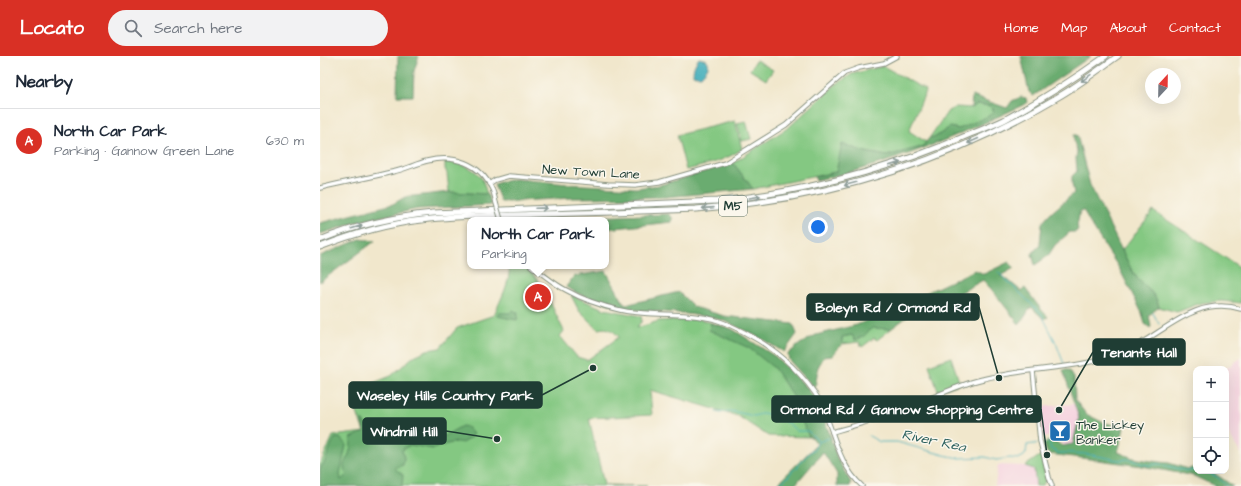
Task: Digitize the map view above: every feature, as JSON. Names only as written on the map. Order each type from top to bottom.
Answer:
[{"type":"highway","name":"M5","points":[[320,240],[378,221],[433,212],[717,201],[751,197],[826,183],[904,161],[954,142],[1003,120],[1066,83],[1106,56]]},
{"type":"highway","name":"M5","points":[[477,217],[726,207],[792,198],[873,178],[951,150],[1002,128],[1059,97],[1118,56]]},
{"type":"highway","name":"M5","points":[[320,247],[338,240],[387,226],[422,220],[467,218]]},
{"type":"street","name":"New Town Lane","points":[[489,184],[495,180],[509,176],[635,185],[659,182],[725,163],[786,125],[845,74],[858,68],[884,63],[897,56]]},
{"type":"street","points":[[320,188],[392,172],[426,161],[441,158],[453,159],[471,165],[479,171],[493,190],[500,217]]},
{"type":"street","points":[[535,269],[566,290],[597,303],[620,310],[652,314],[682,315],[713,320],[754,338],[770,348],[788,363],[806,382],[823,407],[840,456],[854,479],[862,486]]},
{"type":"street","points":[[832,432],[876,420],[974,381],[1084,363],[1119,354],[1146,340],[1180,318],[1204,308],[1220,306],[1241,309]]},
{"type":"street","points":[[1034,370],[1040,441],[1052,486]]},
{"type":"shaded area","points":[[1241,358],[1241,454],[1229,435],[1229,366]]},
{"type":"shaded area","points":[[1074,404],[1079,418],[1073,444],[1063,445],[1055,437],[1043,437],[1038,407]]},
{"type":"shaded area","points":[[998,465],[1025,466],[1034,469],[1036,486],[995,486]]},
{"type":"green space","points":[[398,56],[419,56],[414,71],[413,96],[397,96]]},
{"type":"green space","points":[[1021,56],[1091,56],[1033,96],[1029,92]]},
{"type":"green space","points":[[756,60],[773,70],[766,80],[750,70]]},
{"type":"green space","points":[[883,66],[926,90],[909,131],[926,142],[922,147],[886,156],[866,152],[836,172],[753,189],[733,163],[789,127],[835,85],[852,74]]},
{"type":"green space","points":[[972,96],[1007,108],[1012,101],[1021,97],[1026,98],[1027,103],[950,138],[897,158],[844,174],[816,180],[814,177],[836,172],[842,144],[866,152],[887,156],[922,147],[930,137],[934,138],[950,127],[959,129],[991,115],[994,111],[991,106],[977,104],[972,108],[971,107]]},
{"type":"green space","points":[[977,104],[991,106],[994,111],[984,119],[968,127],[960,129],[950,127],[934,138],[930,137],[948,111],[956,107],[972,108]]},
{"type":"green space","points":[[735,121],[742,149],[722,160],[686,170],[677,135]]},
{"type":"green space","points":[[746,121],[751,139],[742,141],[737,123]]},
{"type":"green space","points":[[1074,135],[1077,135],[1090,185],[1128,263],[1137,278],[1155,297],[1159,307],[1149,315],[1150,328],[1145,324],[1142,313],[1119,268],[1088,220],[1084,211],[1080,211],[1077,226],[1078,229],[1076,232],[1070,232],[1055,245],[1048,256],[1035,265],[1032,254],[1040,244],[1042,223],[1074,193],[1072,176],[1077,171],[1077,151],[1074,142]]},
{"type":"green space","points":[[445,162],[455,163],[475,171],[482,179],[487,194],[449,192]]},
{"type":"green space","points":[[733,163],[753,189],[665,197],[572,198],[501,202],[494,185],[500,182],[516,179],[636,188],[660,185]]},
{"type":"green space","points":[[449,192],[487,194],[491,205],[418,209],[361,221],[320,234],[320,223],[393,204],[405,197]]},
{"type":"green space","points":[[1153,211],[1241,268],[1241,303],[1221,301],[1201,303],[1177,312],[1159,307],[1155,297],[1132,271],[1122,250]]},
{"type":"green space","points":[[669,214],[672,217],[672,222],[609,229],[609,217],[594,217]]},
{"type":"green space","points":[[360,239],[375,241],[320,282],[320,256]]},
{"type":"green space","points":[[1009,262],[1014,268],[1000,276],[1008,280],[1021,291],[1025,288],[1048,317],[1044,319],[1031,307],[1019,324],[983,280],[931,309],[908,316],[891,329],[872,328],[863,337],[855,340],[852,335],[842,337],[842,344],[832,356],[824,357],[818,367],[815,389],[789,360],[788,354],[800,344],[816,335],[857,325],[975,270],[984,274]]},
{"type":"green space","points":[[509,269],[528,269],[532,273],[543,288],[564,331],[560,336],[577,357],[587,360],[619,337],[610,329],[598,329],[579,311],[571,295],[604,309],[641,316],[642,321],[636,328],[659,321],[699,319],[732,329],[777,358],[806,386],[815,399],[832,439],[817,440],[812,437],[768,436],[738,416],[650,390],[652,415],[589,418],[604,485],[647,486],[320,486],[320,464],[333,436],[364,432],[356,410],[356,395],[373,383],[391,376],[414,356],[427,350],[440,348],[457,328],[494,315],[507,285]]},
{"type":"green space","points":[[606,271],[625,305],[679,292],[694,307],[724,316],[793,324],[797,334],[784,352],[760,338],[727,322],[711,317],[624,309],[579,294],[566,287],[574,276]]},
{"type":"green space","points":[[513,310],[518,313],[517,320],[497,316],[498,313],[510,313]]},
{"type":"green space","points":[[711,323],[732,329],[776,357],[805,386],[815,398],[827,427],[837,458],[851,483],[850,486],[837,486],[837,474],[823,452],[794,486],[777,486],[817,444],[812,437],[809,437],[793,396],[774,368],[749,348],[709,330]]},
{"type":"green space","points":[[872,327],[891,329],[877,340],[874,338],[862,347],[859,342],[842,344],[842,337],[852,335],[855,340],[863,337]]},
{"type":"green space","points":[[951,357],[960,384],[938,391],[929,365]]},
{"type":"green space","points":[[1063,370],[1069,370],[1074,378],[1075,400],[1086,414],[1102,422],[1124,428],[1118,452],[1133,458],[1169,463],[1188,469],[1193,468],[1193,474],[1215,474],[1233,486],[1215,486],[1194,476],[1142,466],[1047,453],[1044,444],[1046,442],[1056,442],[1062,446],[1073,444],[1079,418]]},
{"type":"green space","points":[[900,407],[899,409],[878,417],[863,421],[859,419],[861,412],[871,414],[880,413]]},
{"type":"green space","points":[[362,420],[369,429],[398,427],[403,431],[408,428],[415,429],[437,438],[444,436],[462,426],[467,427],[473,434],[462,443],[458,442],[447,444],[433,449],[410,445],[402,450],[404,458],[403,465],[394,468],[403,475],[402,486],[320,486],[320,469],[335,438],[340,438],[346,445],[340,474],[341,480],[347,475],[344,465],[349,455],[351,438],[364,432]]},
{"type":"green space","points":[[1041,455],[1046,481],[1041,486],[1036,486],[1034,469],[1025,466]]},
{"type":"water","points":[[699,58],[707,60],[708,62],[707,69],[701,76],[693,75],[694,66]]},
{"type":"waterway","points":[[998,272],[1041,313],[1056,343],[1064,364]]},
{"type":"waterway","points":[[1153,313],[1159,324]]},
{"type":"waterway","points":[[1164,341],[1169,349]]},
{"type":"waterway","name":"River Rea","points":[[716,412],[720,413],[730,411],[754,416],[764,413],[788,423],[797,431],[808,431],[819,442],[829,438]]},
{"type":"waterway","name":"River Rea","points":[[869,436],[880,442],[897,442],[959,458],[985,457],[996,460],[1010,458],[1018,459],[1026,453],[1027,445],[1040,443]]},
{"type":"waterway","points":[[779,486],[780,483],[798,467],[798,465],[812,450],[813,451],[818,442]]},
{"type":"waterway","name":"River Rea","points":[[1043,443],[1049,442],[1051,449],[1058,453],[1086,454],[1119,460],[1127,459],[1142,464],[1158,464],[1193,471]]},
{"type":"waterway","name":"River Rea","points":[[1210,474],[1217,477],[1227,486]]},
{"type":"place","name":"North Car Park","points":[[538,297]]},
{"type":"place","name":"Waseley Hills Country Park","points":[[593,368]]},
{"type":"place","name":"Boleyn Rd / Ormond Rd","points":[[999,378]]},
{"type":"place","name":"Tenants Hall","points":[[1059,410]]},
{"type":"place","name":"The Lickey Banker","points":[[1060,431]]},
{"type":"place","name":"Windmill Hill","points":[[497,439]]},
{"type":"place","name":"Ormond Rd / Gannow Shopping Centre","points":[[1047,455]]}]
